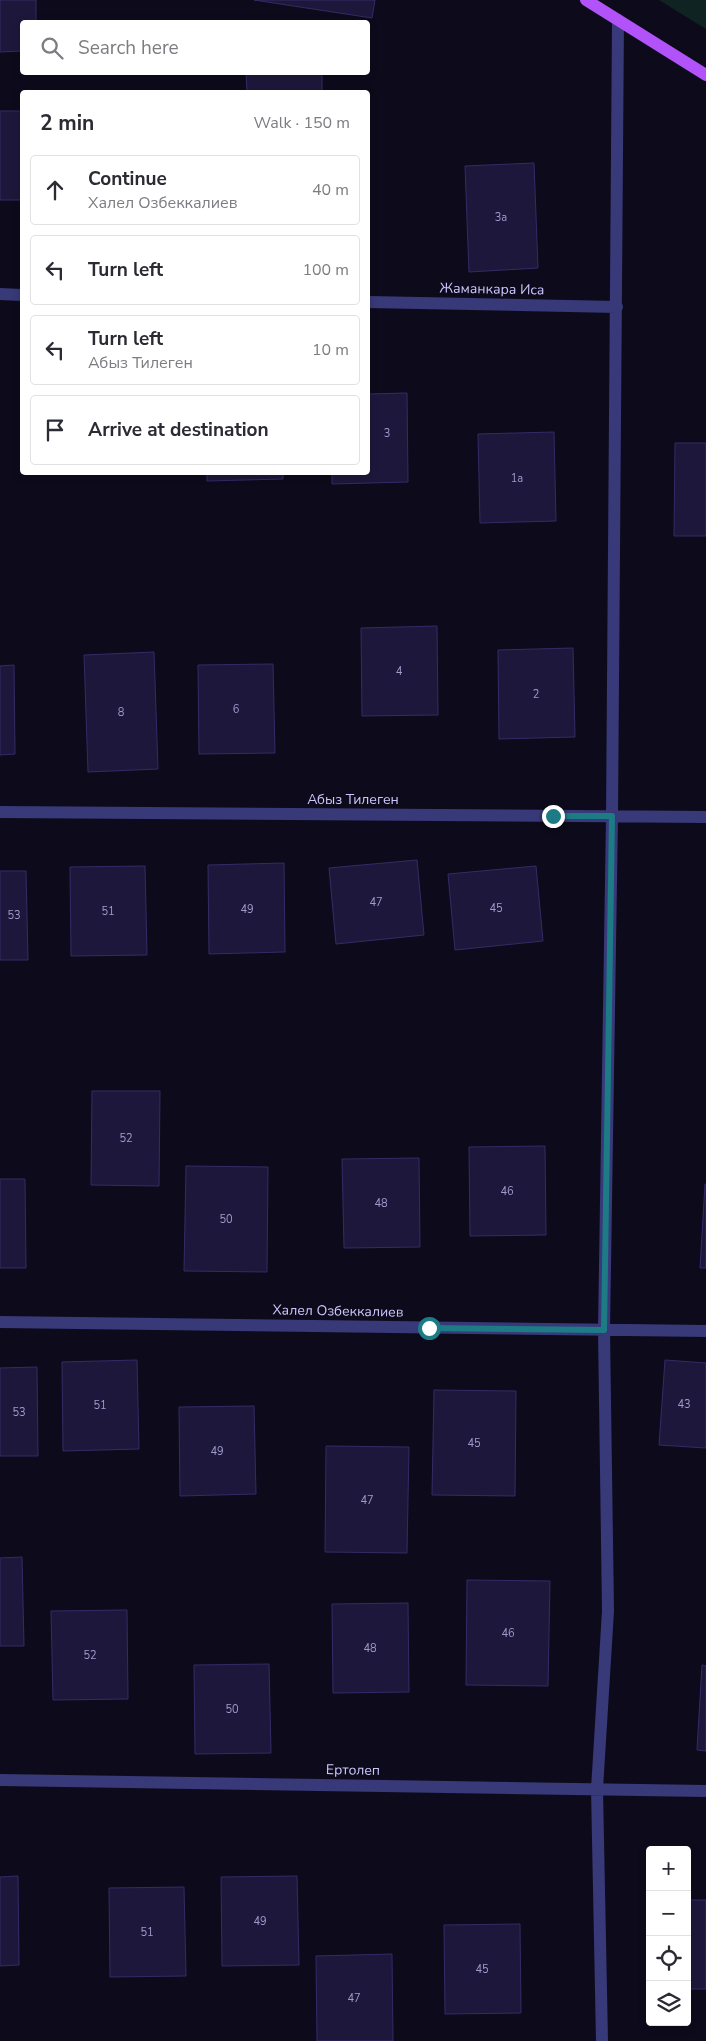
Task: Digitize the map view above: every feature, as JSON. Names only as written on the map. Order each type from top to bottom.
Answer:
[{"type":"main road","points":[[586,0],[706,75]]},
{"type":"street","points":[[602,2041],[597,1789],[608,1611],[604,1330],[612,816],[618,20]]},
{"type":"street","points":[[0,294],[20,295]]},
{"type":"street","name":"Жаманкара Иса","points":[[370,302],[617,307]]},
{"type":"street","name":"Абыз Тилеген","points":[[0,812],[706,817]]},
{"type":"street","name":"Халел Озбеккалиев","points":[[0,1322],[706,1331]]},
{"type":"street","name":"Ертолеп","points":[[0,1780],[706,1791]]},
{"type":"green space","points":[[659,0],[706,0],[706,29]]},
{"type":"building","points":[[0,0],[36,0],[36,20],[20,20],[20,51],[0,52]]},
{"type":"building","points":[[254,0],[375,0],[372,18]]},
{"type":"building","points":[[246,75],[322,75],[322,90],[247,90]]},
{"type":"building","points":[[0,111],[20,111],[20,200],[0,200]]},
{"type":"building","points":[[534,163],[538,268],[469,272],[465,166]]},
{"type":"building","points":[[407,393],[408,482],[332,484],[332,475],[370,475],[370,394]]},
{"type":"building","points":[[554,432],[556,521],[480,523],[478,434]]},
{"type":"building","points":[[675,443],[706,443],[706,536],[674,536]]},
{"type":"building","points":[[207,475],[283,475],[283,479],[207,481]]},
{"type":"building","points":[[437,626],[438,715],[362,716],[361,628]]},
{"type":"building","points":[[573,648],[575,737],[499,739],[498,650]]},
{"type":"building","points":[[154,652],[158,769],[88,772],[84,655]]},
{"type":"building","points":[[273,664],[275,753],[199,754],[198,665]]},
{"type":"building","points":[[14,665],[15,754],[0,755],[0,666]]},
{"type":"building","points":[[417,860],[424,935],[336,944],[329,868]]},
{"type":"building","points":[[284,863],[285,952],[209,954],[208,865]]},
{"type":"building","points":[[145,866],[147,955],[71,956],[70,867]]},
{"type":"building","points":[[536,866],[543,941],[455,950],[448,874]]},
{"type":"building","points":[[0,871],[26,871],[28,960],[0,960]]},
{"type":"building","points":[[92,1091],[160,1091],[159,1186],[91,1185]]},
{"type":"building","points":[[545,1146],[546,1235],[470,1236],[469,1147]]},
{"type":"building","points":[[419,1158],[420,1247],[344,1248],[342,1159]]},
{"type":"building","points":[[186,1166],[268,1167],[267,1272],[184,1271]]},
{"type":"building","points":[[0,1179],[25,1179],[26,1268],[0,1268]]},
{"type":"building","points":[[705,1184],[706,1268],[700,1268]]},
{"type":"building","points":[[137,1360],[139,1449],[63,1451],[62,1362]]},
{"type":"building","points":[[665,1360],[706,1363],[706,1448],[659,1445]]},
{"type":"building","points":[[37,1367],[38,1456],[0,1456],[0,1368]]},
{"type":"building","points":[[434,1390],[516,1391],[515,1496],[432,1495]]},
{"type":"building","points":[[254,1406],[256,1494],[180,1496],[179,1407]]},
{"type":"building","points":[[326,1446],[409,1447],[407,1553],[325,1552]]},
{"type":"building","points":[[22,1557],[24,1646],[0,1646],[0,1558]]},
{"type":"building","points":[[467,1580],[550,1581],[548,1686],[466,1685]]},
{"type":"building","points":[[408,1603],[409,1692],[333,1693],[332,1604]]},
{"type":"building","points":[[127,1610],[128,1699],[53,1700],[51,1611]]},
{"type":"building","points":[[269,1664],[271,1753],[195,1754],[194,1665]]},
{"type":"building","points":[[702,1665],[706,1666],[706,1751],[697,1750]]},
{"type":"building","points":[[18,1876],[19,1965],[0,1966],[0,1877]]},
{"type":"building","points":[[297,1876],[299,1965],[222,1966],[221,1877]]},
{"type":"building","points":[[184,1887],[186,1976],[110,1977],[109,1888]]},
{"type":"building","points":[[691,1900],[706,1900],[706,1989],[691,1989]]},
{"type":"building","points":[[520,1924],[521,2013],[445,2014],[444,1925]]},
{"type":"building","points":[[392,1954],[393,2041],[317,2041],[316,1956]]},
{"type":"route","points":[[429,1328],[604,1330],[612,816],[553,816]]}]
